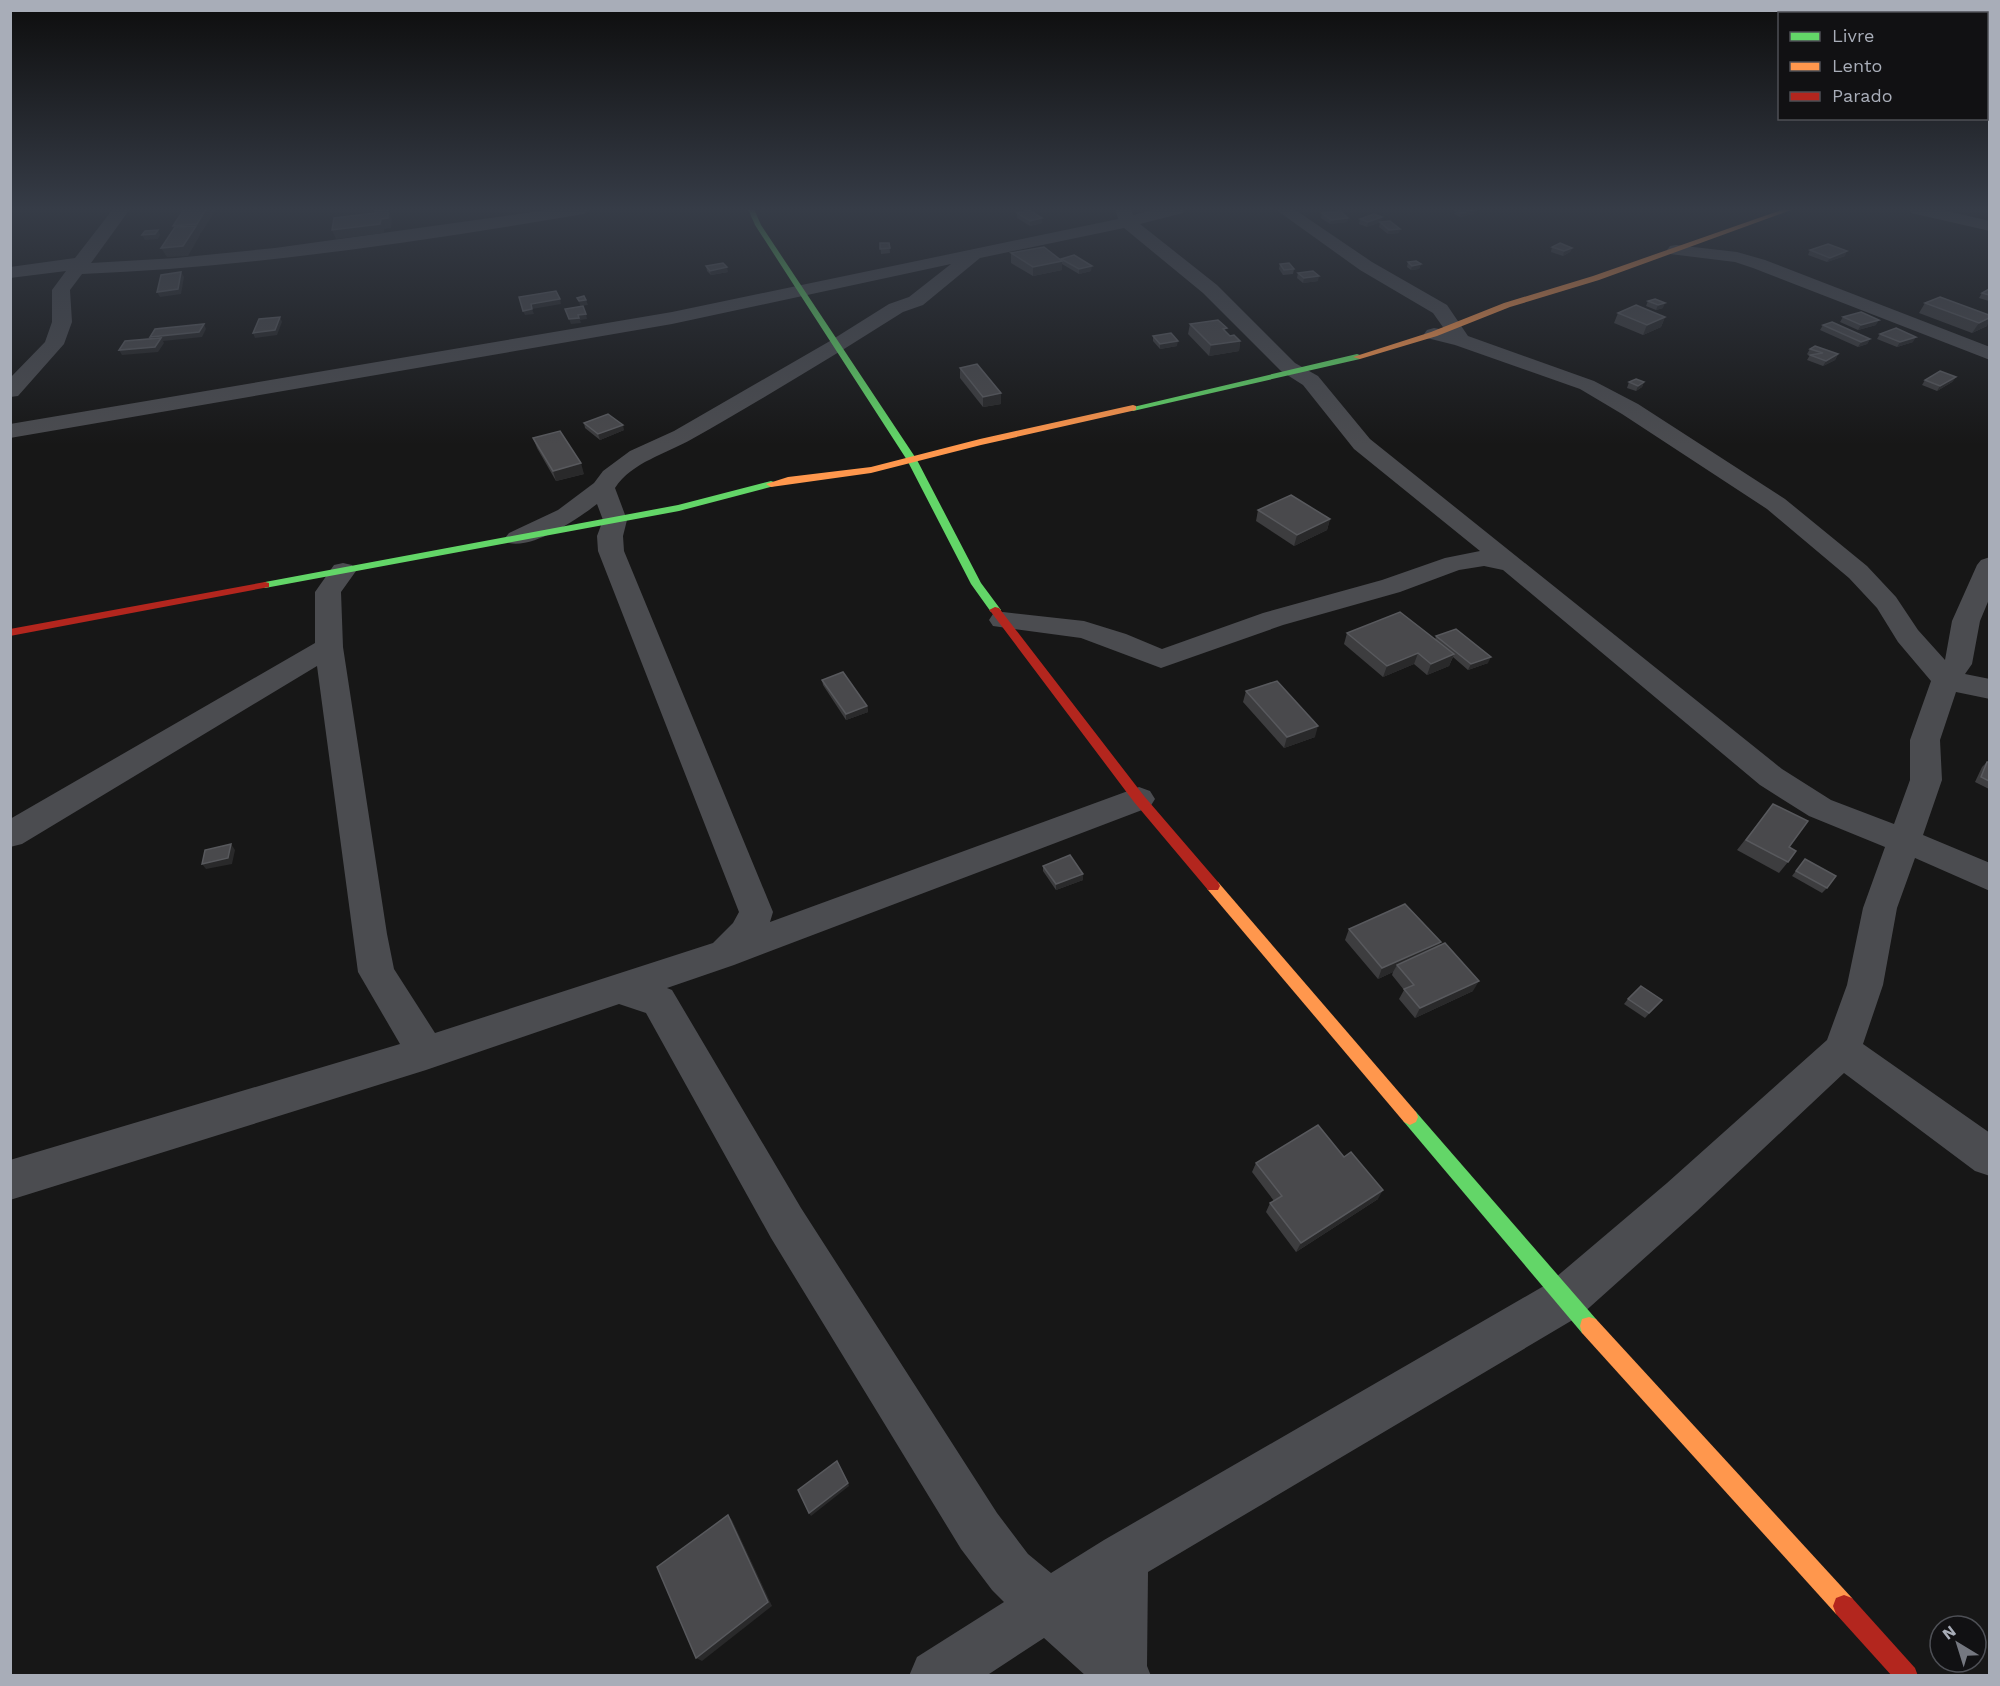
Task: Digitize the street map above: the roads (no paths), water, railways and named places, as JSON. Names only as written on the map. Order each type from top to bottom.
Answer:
[{"type":"street","points":[[10,391],[54,344],[62,322],[63,288]]},
{"type":"street","points":[[10,431],[587,333],[814,288]]},
{"type":"street","points":[[518,537],[561,519],[603,488],[611,476],[638,456],[682,436],[876,320],[916,301],[933,288]]},
{"type":"street","points":[[1208,288],[1288,367],[1309,380],[1340,422],[1360,442],[1400,472],[1771,777],[1820,808],[1862,826],[1905,840],[1989,878]]},
{"type":"street","points":[[1403,288],[1440,309],[1473,317]]},
{"type":"street","points":[[10,633],[294,580],[336,582],[518,537],[679,508],[788,480],[871,470],[980,441],[1269,378],[1309,380],[1448,333],[1473,317],[1562,288]]},
{"type":"street","points":[[1817,288],[1989,354]]},
{"type":"street","points":[[803,290],[912,460],[976,584],[1139,799],[1565,1299],[1907,1676]]},
{"type":"street","points":[[1440,309],[1448,333]]},
{"type":"street","points":[[1448,333],[1587,385],[1630,409],[1776,504],[1858,572],[1887,603],[1908,636],[1946,680],[1989,689]]},
{"type":"street","points":[[603,488],[615,520],[610,536],[611,551],[756,912],[747,933],[721,955]]},
{"type":"street","points":[[1003,620],[1084,630],[1116,640],[1161,659],[1273,619],[1391,586],[1454,563],[1484,558],[1512,564]]},
{"type":"street","points":[[936,1676],[1122,1558],[1565,1299],[1700,1181],[1842,1050],[1865,985],[1880,908],[1926,780],[1925,740],[1946,680],[1958,664],[1966,621],[1989,565]]},
{"type":"street","points":[[336,582],[329,647],[376,972],[426,1053]]},
{"type":"street","points":[[10,835],[329,647]]},
{"type":"street","points":[[10,1180],[650,987],[721,955],[1139,799]]},
{"type":"street","points":[[650,987],[786,1223],[979,1531],[1010,1572],[1122,1673]]},
{"type":"street","points":[[1842,1050],[1989,1157]]},
{"type":"street","points":[[1122,1558],[1122,1673]]}]
